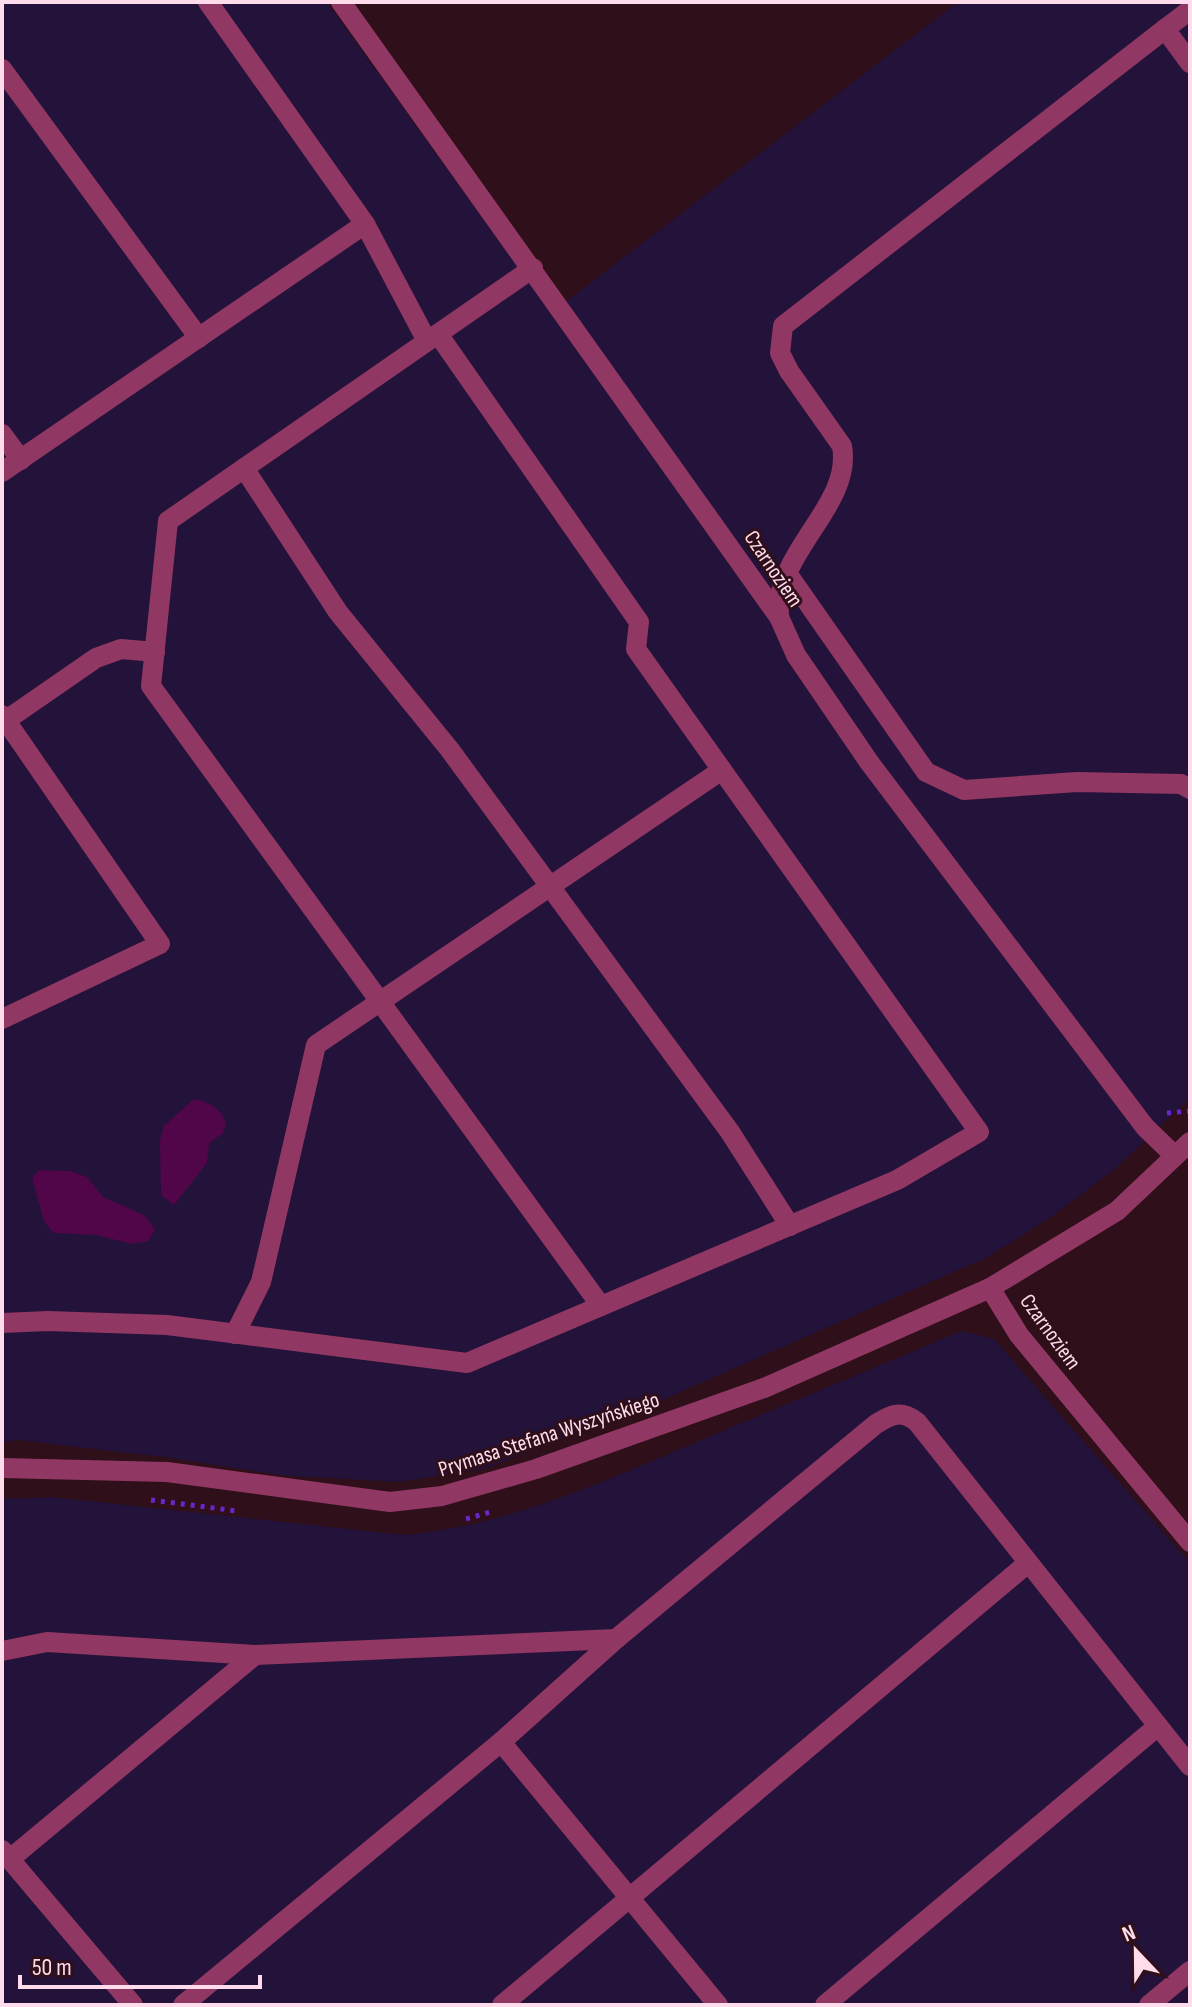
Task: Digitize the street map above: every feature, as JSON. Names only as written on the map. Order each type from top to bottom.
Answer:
[{"type":"street","points":[[2,1323],[48,1321],[167,1325],[467,1363],[897,1180],[979,1132],[636,649],[639,622],[433,337],[365,224],[208,2]]},
{"type":"street","name":"Czarnoziem","points":[[341,2],[779,617],[802,666],[869,762],[1145,1127],[1182,1149],[1117,1211],[990,1288],[1019,1335],[1190,1542]]},
{"type":"street","points":[[779,617],[780,589],[841,478],[845,461],[842,446],[780,353],[783,326],[790,316],[1190,10]]},
{"type":"street","points":[[1165,29],[1190,63]]},
{"type":"street","points":[[2,69],[199,338]]},
{"type":"street","points":[[2,472],[365,224]]},
{"type":"street","points":[[533,268],[168,521],[151,686],[601,1306]]},
{"type":"street","points":[[2,434],[21,460]]},
{"type":"street","points":[[244,468],[338,612],[450,750],[730,1132],[790,1226]]},
{"type":"street","points":[[787,573],[926,772],[964,790],[1077,782],[1181,784],[1190,789]]},
{"type":"street","points":[[2,1019],[160,944],[3,720],[96,658],[121,649],[155,652]]},
{"type":"street","points":[[235,1334],[261,1282],[316,1045],[722,770]]},
{"type":"street","name":"Prymasa Stefana Wyszyńskiego","points":[[2,1468],[22,1466],[167,1472],[390,1502],[442,1496],[536,1469],[764,1388],[990,1288]]},
{"type":"street","points":[[183,2005],[501,1742],[616,1639],[864,1433],[893,1414],[907,1414],[917,1422],[1190,1766]]},
{"type":"street","points":[[502,2005],[1028,1563]]},
{"type":"street","points":[[2,1651],[47,1642],[255,1655],[616,1639]]},
{"type":"street","points":[[124,2002],[6,1854],[255,1655]]},
{"type":"street","points":[[825,2005],[1158,1726]]},
{"type":"street","points":[[501,1742],[718,2005]]},
{"type":"street","points":[[1149,2005],[1190,1971]]},
{"type":"path","points":[[1145,1127],[1166,1113],[1190,1111]]},
{"type":"shaded area","points":[[2,2],[327,2],[551,313],[958,2],[1190,2],[1190,1098],[1116,1168],[1054,1215],[988,1257],[648,1406],[484,1469],[398,1482],[279,1475],[172,1458],[18,1440],[2,1442]]},
{"type":"shaded area","points":[[194,1099],[214,1106],[226,1123],[223,1133],[209,1143],[207,1163],[174,1205],[161,1195],[160,1140],[164,1126]]},
{"type":"shaded area","points":[[39,1170],[70,1171],[87,1177],[103,1197],[144,1215],[155,1230],[148,1241],[132,1244],[96,1235],[54,1233],[44,1222],[32,1178]]},
{"type":"shaded area","points":[[961,1331],[994,1339],[1190,1563],[1190,2005],[2,2005],[2,1499],[51,1497],[405,1535],[443,1530],[516,1512],[587,1488]]}]
